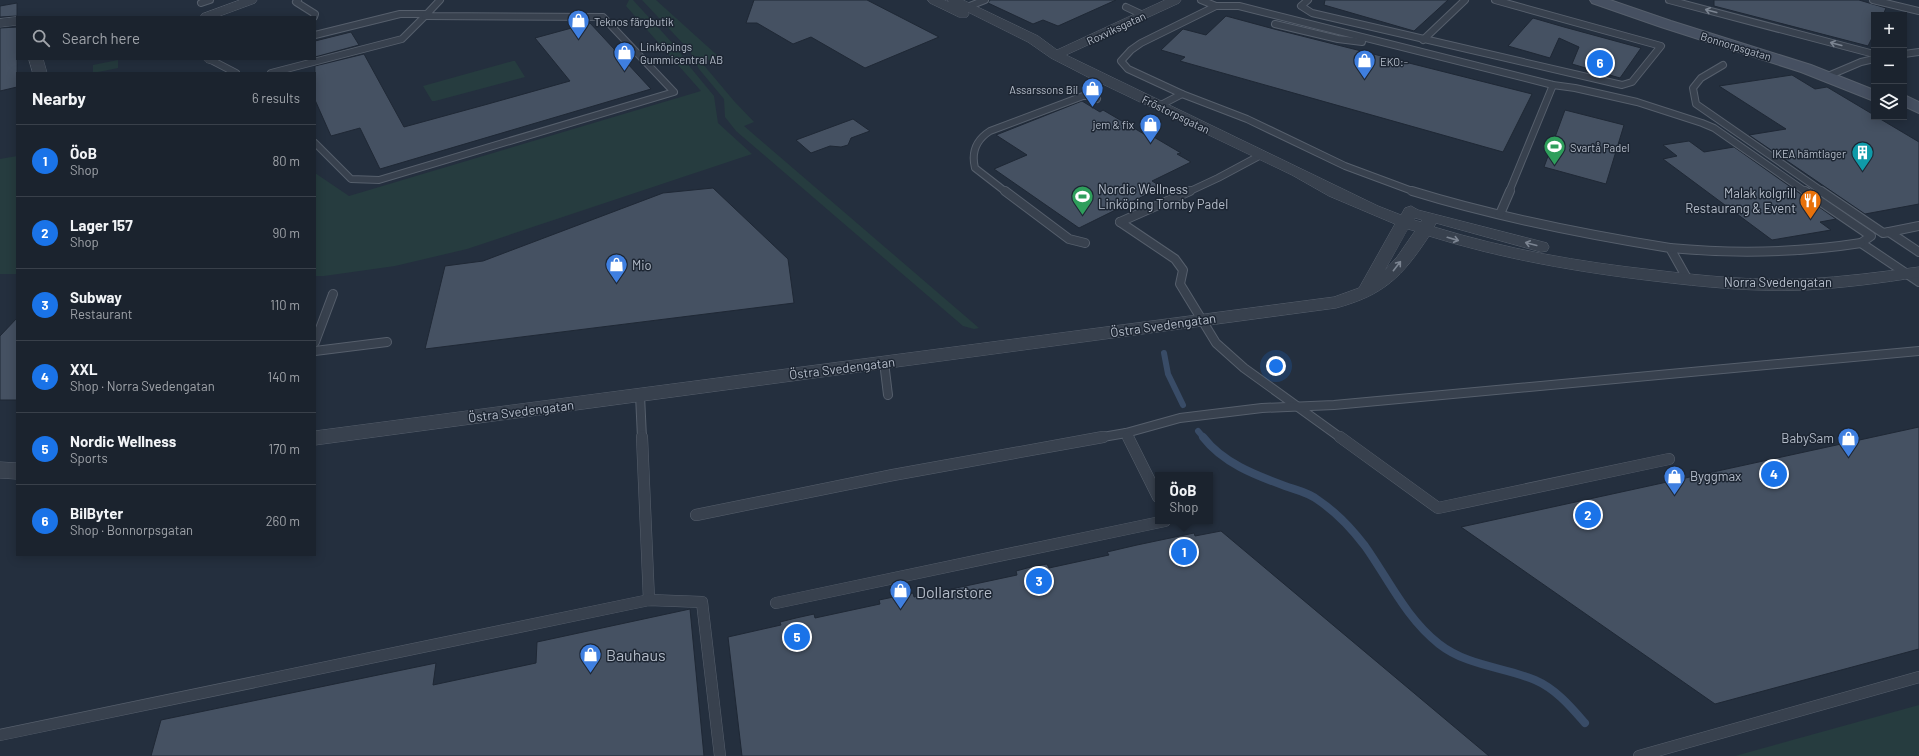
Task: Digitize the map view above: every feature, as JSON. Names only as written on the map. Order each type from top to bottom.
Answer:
[{"type":"street","points":[[209,16],[251,0]]},
{"type":"street","name":"Fröstorpsgatan","points":[[934,0],[960,6],[1023,43],[1056,55],[1297,172],[1333,192],[1407,216]]},
{"type":"street","name":"Roxviksgatan","points":[[1056,55],[1175,0]]},
{"type":"street","name":"Bonnorpsgatan","points":[[1598,0],[1650,20],[1871,84]]},
{"type":"street","points":[[0,23],[16,21]]},
{"type":"street","points":[[36,60],[40,72]]},
{"type":"street","name":"Bonnorpsgatan","points":[[1833,74],[1871,94]]},
{"type":"street","points":[[1907,102],[1919,108]]},
{"type":"street","points":[[1907,112],[1919,118]]},
{"type":"street","points":[[1366,290],[1407,216]]},
{"type":"street","name":"Norra Svedengatan","points":[[1407,216],[1428,223],[1471,244],[1559,263],[1636,274],[1688,280],[1786,285],[1915,276]]},
{"type":"street","name":"Östra Svedengatan","points":[[316,438],[1336,302],[1380,283],[1390,275],[1428,223]]},
{"type":"street","points":[[0,470],[16,471]]},
{"type":"lane","points":[[201,3],[210,0]]},
{"type":"lane","points":[[298,0],[296,2],[315,14],[314,16]]},
{"type":"lane","points":[[275,72],[402,39],[440,0]]},
{"type":"lane","points":[[960,6],[985,0]]},
{"type":"lane","points":[[1201,0],[1216,6],[1238,6],[1553,85],[1578,88],[1644,104],[1696,120],[1714,128],[1871,236],[1861,243],[1816,250],[1761,253],[1713,252],[1670,248],[1567,231],[1449,202],[1360,172],[1245,118],[1182,94],[1128,69],[1123,65],[1121,61],[1131,50],[1141,43],[1216,6]]},
{"type":"lane","points":[[1308,0],[1301,6],[1312,13],[1422,40],[1622,85],[1632,82],[1660,46],[1510,2],[1495,0]]},
{"type":"lane","points":[[1422,40],[1465,0]]},
{"type":"lane","points":[[1669,0],[1871,53]]},
{"type":"lane","points":[[1873,0],[1919,11]]},
{"type":"lane","points":[[1126,7],[1143,15]]},
{"type":"lane","points":[[316,35],[400,14],[603,17],[674,92],[380,180],[351,179],[316,144]]},
{"type":"lane","points":[[1275,24],[1338,39],[1367,42],[1376,41]]},
{"type":"lane","points":[[1907,54],[1919,52]]},
{"type":"lane","points":[[214,60],[234,72]]},
{"type":"lane","points":[[1833,74],[1871,60]]},
{"type":"lane","points":[[1723,65],[1701,78],[1693,88],[1696,104],[1884,233],[1919,226]]},
{"type":"lane","points":[[1500,214],[1553,85]]},
{"type":"lane","points":[[1159,106],[1182,94]]},
{"type":"lane","points":[[1085,243],[1076,242],[1069,239],[974,168],[973,154],[979,138],[990,131],[1083,96],[1097,98]]},
{"type":"lane","points":[[1261,155],[1218,178],[1120,222],[1175,259],[1183,270],[1180,284],[1213,339],[1222,350],[1244,368],[1438,508],[1669,459]]},
{"type":"lane","points":[[1889,232],[1919,252]]},
{"type":"lane","points":[[1861,243],[1915,276]]},
{"type":"lane","points":[[1670,248],[1688,280]]},
{"type":"lane","points":[[316,339],[333,294]]},
{"type":"lane","points":[[316,351],[387,342]]},
{"type":"lane","points":[[696,515],[892,475],[1126,433],[1180,418],[1262,408],[1300,408],[1919,351]]},
{"type":"lane","points":[[884,362],[888,395]]},
{"type":"lane","points":[[640,395],[649,600]]},
{"type":"lane","points":[[1126,433],[1155,491]]},
{"type":"lane","points":[[776,603],[1155,523]]},
{"type":"lane","points":[[0,735],[649,600],[702,602],[720,756]]},
{"type":"lane","points":[[1639,756],[1919,677]]},
{"type":"green space","points":[[629,0],[633,0],[676,47],[714,96],[718,123],[752,154],[467,249],[395,266],[316,276],[316,174],[349,196],[701,91],[626,6]]},
{"type":"green space","points":[[642,0],[656,0],[718,56],[702,63],[754,122],[744,126],[979,328],[974,329],[963,326],[736,131],[725,117],[724,99],[699,69],[690,51]]},
{"type":"green space","points":[[118,60],[118,68],[98,72],[93,72],[93,65]]},
{"type":"green space","points":[[515,61],[525,77],[435,101],[432,101],[423,86]]},
{"type":"green space","points":[[16,156],[16,274],[0,274],[0,159]]},
{"type":"green space","points":[[1919,705],[1919,756],[1735,756]]},
{"type":"building","points":[[754,0],[867,0],[939,37],[865,68],[811,37],[793,44],[757,23],[746,23]]},
{"type":"building","points":[[990,0],[1116,0],[1058,26],[1043,20],[1033,24],[988,3]]},
{"type":"building","points":[[1325,0],[1448,0],[1414,31],[1324,5]]},
{"type":"building","points":[[1714,0],[1859,0],[1886,8],[1884,12],[1871,12],[1871,40],[1868,46],[1714,6]]},
{"type":"building","points":[[17,3],[17,16],[0,17],[0,6]]},
{"type":"building","name":"EKO:-","points":[[1226,16],[1532,94],[1503,152],[1180,61],[1185,57],[1161,50],[1183,29],[1206,35]]},
{"type":"building","points":[[1533,18],[1641,48],[1620,78],[1572,64],[1579,47],[1559,38],[1550,58],[1508,46]]},
{"type":"building","points":[[590,23],[651,89],[380,169],[360,128],[331,136],[316,102],[315,66],[364,54],[404,127],[570,81],[535,38]]},
{"type":"building","points":[[16,27],[17,72],[16,87],[0,91],[0,28]]},
{"type":"building","points":[[351,32],[359,45],[316,57],[316,41]]},
{"type":"building","name":"IKEA hämtlager","points":[[1792,75],[1815,89],[1827,87],[1871,113],[1871,120],[1882,120],[1919,142],[1919,204],[1865,214],[1749,135],[1786,129],[1719,86]]},
{"type":"building","points":[[1082,101],[1100,112],[1103,110],[1144,134],[1147,133],[1181,153],[1177,154],[1191,162],[1152,181],[1162,187],[1079,228],[994,169],[1027,155],[996,135]]},
{"type":"building","points":[[1565,110],[1624,125],[1606,184],[1544,167]]},
{"type":"building","points":[[853,119],[870,131],[851,138],[848,145],[841,147],[830,146],[811,153],[796,140]]},
{"type":"building","points":[[1689,141],[1704,152],[1734,147],[1836,219],[1820,222],[1831,230],[1772,240],[1663,159],[1677,156],[1663,145]]},
{"type":"building","name":"Mio","points":[[713,188],[788,259],[794,303],[425,349],[445,266],[483,261],[663,193]]},
{"type":"building","points":[[16,319],[16,400],[0,400],[0,336]]},
{"type":"building","points":[[1919,427],[1919,649],[1715,704],[1461,527]]},
{"type":"building","points":[[1221,531],[1489,756],[742,756],[728,637],[781,625],[780,622],[814,614],[815,618],[880,604],[879,600],[913,593],[914,597],[1017,575],[1016,571],[1031,567],[1047,564],[1049,568],[1109,555],[1107,552],[1137,545],[1194,533],[1195,536]]},
{"type":"building","name":"Bauhaus","points":[[690,609],[704,756],[151,756],[161,720],[436,663],[433,685],[536,663],[537,642]]},
{"type":"waterway","points":[[1164,353],[1168,374],[1183,405]]},
{"type":"waterway","points":[[1198,431],[1204,438]]},
{"type":"waterway","points":[[1203,437],[1220,454],[1240,467],[1251,473],[1310,495],[1331,510],[1365,546],[1407,611],[1427,634],[1439,644],[1461,657],[1523,676],[1543,684],[1563,699],[1585,723]]},
{"type":"place","name":"Teknos färgbutik","points":[[579,40]]},
{"type":"place","name":"BilByter","points":[[1600,63]]},
{"type":"place","name":"Linköpings Gummicentral AB","points":[[625,72]]},
{"type":"place","name":"EKO:-","points":[[1365,80]]},
{"type":"place","name":"Assarssons Bil","points":[[1093,108]]},
{"type":"place","name":"jem & fix","points":[[1150,144]]},
{"type":"place","name":"Svartå Padel","points":[[1554,166]]},
{"type":"place","name":"IKEA hämtlager","points":[[1862,172]]},
{"type":"place","name":"Nordic Wellness Linköping Tornby Padel","points":[[1082,216]]},
{"type":"place","name":"Malak kolgrill Restaurang & Event","points":[[1811,220]]},
{"type":"place","name":"Mio","points":[[616,284]]},
{"type":"place","name":"BabySam","points":[[1849,458]]},
{"type":"place","name":"XXL","points":[[1774,474]]},
{"type":"place","name":"Byggmax","points":[[1675,496]]},
{"type":"place","name":"Lager 157","points":[[1588,515]]},
{"type":"place","name":"ÖoB","points":[[1184,552]]},
{"type":"place","name":"Subway","points":[[1039,581]]},
{"type":"place","name":"Dollarstore","points":[[900,610]]},
{"type":"place","name":"Nordic Wellness","points":[[797,637]]},
{"type":"place","name":"Bauhaus","points":[[590,674]]}]
